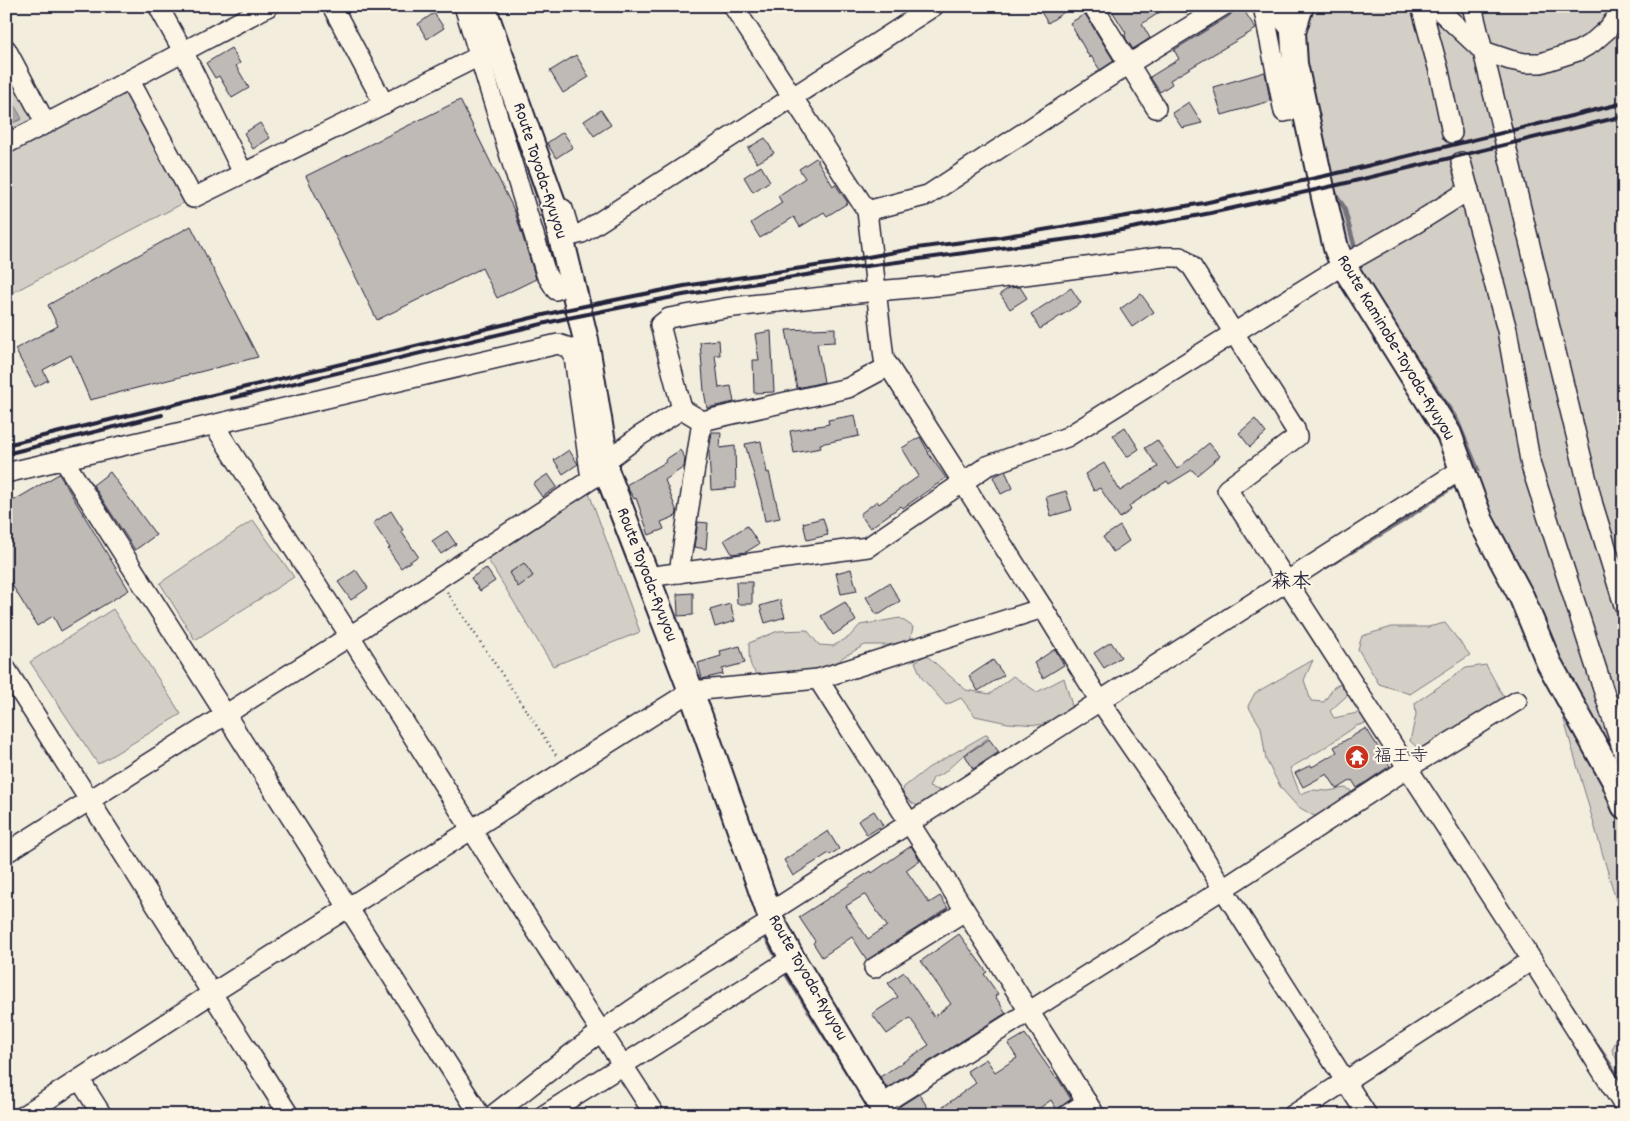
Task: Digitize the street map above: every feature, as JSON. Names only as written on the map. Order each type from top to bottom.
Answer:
[{"type":"main road","name":"Route Toyoda-Ryuyou","points":[[483,6],[488,51],[544,177],[552,200],[586,340],[601,470],[647,577],[691,691],[770,917],[792,958],[885,1112]]},
{"type":"main road","name":"Route Kaminobe-Toyoda-Ryuyou","points":[[1301,6],[1293,32],[1294,64],[1336,248],[1343,265],[1449,434],[1481,521],[1522,598],[1549,663],[1614,780],[1624,806]]},
{"type":"street","points":[[158,6],[243,173]]},
{"type":"street","points":[[6,144],[130,81],[182,51],[269,6]]},
{"type":"street","points":[[332,6],[384,104]]},
{"type":"street","points":[[464,6],[488,51],[546,274],[556,290]]},
{"type":"street","points":[[734,6],[867,211],[884,358],[1100,700],[1186,825],[1223,888],[1367,1115]]},
{"type":"street","points":[[544,177],[553,175],[570,229],[574,235],[582,233],[934,6]]},
{"type":"street","points":[[1093,6],[1156,108]]},
{"type":"street","points":[[867,211],[928,195],[1129,64],[1223,6]]},
{"type":"street","points":[[1264,6],[1284,112],[1304,108]]},
{"type":"street","points":[[1280,6],[1283,20],[1293,32]]},
{"type":"street","points":[[1421,6],[1439,71],[1452,132]]},
{"type":"street","points":[[1435,6],[1483,51],[1525,63],[1541,63],[1578,51],[1592,43],[1608,28],[1624,7]]},
{"type":"street","points":[[1472,6],[1593,505],[1624,605]]},
{"type":"street","points":[[6,50],[46,124]]},
{"type":"street","points":[[130,81],[193,198],[488,51]]},
{"type":"street","points":[[1461,162],[1507,330],[1531,466],[1624,754]]},
{"type":"street","points":[[647,577],[868,547],[987,466],[1067,438],[1343,265],[1415,224],[1469,190]]},
{"type":"street","points":[[889,366],[848,388],[702,420],[682,409],[660,325],[669,318],[725,308],[947,285],[1163,257],[1181,257],[1192,266],[1296,429],[1297,437],[1227,489],[1532,960],[1624,1106]]},
{"type":"street","points":[[6,473],[558,344],[570,348],[574,358],[601,470]]},
{"type":"street","points":[[6,853],[438,579],[601,470],[682,409]]},
{"type":"street","points":[[679,573],[702,420]]},
{"type":"street","points":[[214,425],[655,1115]]},
{"type":"street","points":[[63,459],[480,1115]]},
{"type":"street","points":[[493,1115],[602,1031],[909,823],[1462,469]]},
{"type":"street","points":[[24,1115],[211,994],[691,691],[818,678],[1043,608]]},
{"type":"street","points":[[6,668],[289,1115]]},
{"type":"street","points":[[818,678],[1091,1109],[1068,1115]]},
{"type":"street","points":[[885,1112],[1028,1010],[1223,888],[1408,768],[1517,701]]},
{"type":"street","points":[[874,968],[965,911]]},
{"type":"street","points":[[544,1115],[792,958]]},
{"type":"street","points":[[1293,1115],[1532,960]]},
{"type":"street","points":[[80,1080],[102,1115]]},
{"type":"path","points":[[438,579],[566,770]]},
{"type":"shaded area","points":[[1302,6],[1624,6],[1624,928],[1544,651],[1442,422],[1364,298],[1303,101]]},
{"type":"shaded area","points":[[6,51],[46,124],[6,144]]},
{"type":"shaded area","points":[[130,81],[193,198],[6,296],[6,152]]},
{"type":"shaded area","points":[[6,88],[22,119],[6,126]]},
{"type":"shaded area","points":[[589,493],[640,632],[553,666],[487,558]]},
{"type":"shaded area","points":[[253,520],[294,577],[195,640],[160,583]]},
{"type":"shaded area","points":[[113,609],[181,714],[98,764],[30,662]]},
{"type":"shaded area","points":[[900,618],[913,627],[910,641],[887,645],[865,645],[843,657],[836,665],[768,683],[751,666],[749,643],[778,631],[807,630],[819,645],[833,646],[849,637],[860,625]]},
{"type":"shaded area","points":[[1445,623],[1470,655],[1410,694],[1379,684],[1358,649],[1362,636],[1392,627],[1428,627]]},
{"type":"shaded area","points":[[926,655],[966,690],[990,694],[1013,676],[1037,692],[1064,678],[1071,702],[1073,718],[1038,725],[1008,723],[975,716],[961,698],[946,705],[922,678],[915,662]]},
{"type":"shaded area","points":[[1313,660],[1304,680],[1311,701],[1324,702],[1334,687],[1346,681],[1352,691],[1330,711],[1334,718],[1362,712],[1370,722],[1356,726],[1290,768],[1300,794],[1311,790],[1328,791],[1345,788],[1350,790],[1352,795],[1329,813],[1314,816],[1297,806],[1281,788],[1266,760],[1261,727],[1248,706],[1255,693]]},
{"type":"shaded area","points":[[1486,665],[1506,701],[1419,749],[1410,741],[1416,715],[1415,703],[1466,668]]},
{"type":"shaded area","points":[[987,734],[989,737],[961,757],[944,773],[933,778],[929,787],[939,790],[933,799],[918,806],[902,793],[904,787],[928,768]]},
{"type":"shaded area","points":[[1624,1022],[1624,1074],[1612,1050]]},
{"type":"building","points":[[1037,6],[1073,6],[1048,23]]},
{"type":"building","points":[[1109,6],[1169,6],[1142,24],[1150,38],[1133,49],[1126,39],[1126,33]]},
{"type":"building","points":[[1234,6],[1241,6],[1256,29],[1170,80],[1172,84],[1160,92],[1150,77],[1179,59],[1174,50],[1229,16],[1233,12]]},
{"type":"building","points":[[434,13],[444,28],[427,39],[418,24]]},
{"type":"building","points":[[1085,14],[1114,61],[1100,70],[1091,56],[1090,58],[1070,23]]},
{"type":"building","points":[[231,48],[240,63],[236,66],[249,88],[232,98],[219,76],[215,78],[206,63]]},
{"type":"building","points":[[576,55],[589,77],[563,93],[550,71]]},
{"type":"building","points":[[1265,72],[1270,101],[1222,115],[1213,87]]},
{"type":"building","points":[[460,100],[515,212],[536,279],[497,298],[482,268],[377,320],[306,176]]},
{"type":"building","points":[[1189,102],[1202,123],[1182,128],[1172,113]]},
{"type":"building","points":[[601,110],[611,125],[594,136],[584,121]]},
{"type":"building","points":[[260,123],[270,138],[253,149],[244,133]]},
{"type":"building","points":[[563,132],[573,147],[556,158],[547,143]]},
{"type":"building","points":[[765,138],[774,153],[757,163],[748,148]]},
{"type":"building","points":[[816,158],[833,186],[835,184],[848,203],[827,216],[824,212],[800,227],[794,217],[760,238],[751,223],[782,203],[778,196],[805,178],[799,169]]},
{"type":"building","points":[[761,166],[770,181],[753,192],[744,177]]},
{"type":"building","points":[[191,226],[258,357],[90,400],[71,355],[43,370],[48,380],[35,387],[15,349],[58,326],[48,305]]},
{"type":"building","points":[[1020,287],[1027,298],[1010,309],[1000,294],[1009,288]]},
{"type":"building","points":[[1071,288],[1081,303],[1040,329],[1031,314]]},
{"type":"building","points":[[1141,294],[1154,312],[1132,327],[1120,309]]},
{"type":"building","points":[[835,328],[835,342],[817,343],[824,382],[797,388],[786,330]]},
{"type":"building","points":[[771,331],[774,392],[754,393],[753,360],[759,360],[755,334]]},
{"type":"building","points":[[719,340],[720,355],[715,355],[719,388],[731,386],[734,402],[707,408],[700,342]]},
{"type":"building","points":[[855,415],[859,436],[820,444],[821,448],[794,453],[790,431],[829,424],[828,420]]},
{"type":"building","points":[[1255,419],[1266,433],[1250,447],[1239,433]]},
{"type":"building","points":[[1125,427],[1139,449],[1127,457],[1113,435]]},
{"type":"building","points":[[712,432],[721,432],[720,448],[735,446],[736,488],[711,490],[709,452]]},
{"type":"building","points":[[920,437],[928,453],[946,478],[870,528],[860,514],[877,501],[879,504],[919,476],[902,448]]},
{"type":"building","points":[[1157,440],[1177,469],[1209,443],[1220,456],[1197,475],[1192,470],[1169,484],[1167,481],[1129,506],[1131,510],[1120,518],[1100,488],[1094,491],[1085,474],[1104,463],[1120,491],[1158,467],[1145,448]]},
{"type":"building","points":[[761,441],[767,473],[769,472],[780,518],[765,521],[745,444]]},
{"type":"building","points":[[569,450],[578,464],[563,474],[554,460]]},
{"type":"building","points":[[680,450],[685,458],[684,467],[665,480],[677,512],[676,516],[661,522],[664,529],[649,535],[636,498],[634,499],[626,485],[666,462],[665,460]]},
{"type":"building","points":[[1005,471],[1013,488],[1001,494],[993,477]]},
{"type":"building","points":[[110,472],[156,535],[135,550],[93,485]]},
{"type":"building","points":[[59,474],[129,590],[61,631],[53,616],[37,626],[6,575],[6,546],[12,542],[6,532],[6,505]]},
{"type":"building","points":[[548,474],[557,487],[542,497],[533,484]]},
{"type":"building","points":[[1066,491],[1072,510],[1051,516],[1046,497]]},
{"type":"building","points":[[391,511],[403,530],[401,531],[418,556],[401,568],[373,523]]},
{"type":"building","points":[[823,518],[828,535],[807,540],[803,523]]},
{"type":"building","points":[[698,522],[708,523],[706,549],[694,547]]},
{"type":"building","points":[[747,526],[759,544],[746,552],[732,554],[724,540]]},
{"type":"building","points":[[1120,526],[1129,541],[1113,552],[1103,537]]},
{"type":"building","points":[[447,531],[456,544],[441,554],[432,541]]},
{"type":"building","points":[[524,563],[533,576],[518,587],[509,573]]},
{"type":"building","points":[[486,568],[495,581],[480,591],[471,578]]},
{"type":"building","points":[[851,569],[857,591],[841,594],[836,573]]},
{"type":"building","points":[[356,570],[368,588],[351,600],[338,582]]},
{"type":"building","points":[[736,582],[752,582],[752,604],[737,604]]},
{"type":"building","points":[[889,583],[900,601],[880,614],[876,614],[866,597]]},
{"type":"building","points":[[693,593],[693,615],[678,616],[677,594]]},
{"type":"building","points":[[780,600],[785,617],[765,623],[760,606]]},
{"type":"building","points":[[845,602],[856,621],[833,635],[821,616]]},
{"type":"building","points":[[730,604],[735,621],[715,627],[710,610]]},
{"type":"building","points":[[1111,642],[1121,657],[1104,668],[1094,653]]},
{"type":"building","points":[[740,646],[745,663],[722,669],[723,674],[702,679],[698,663],[721,656],[720,651]]},
{"type":"building","points":[[1055,649],[1064,665],[1043,678],[1034,663]]},
{"type":"building","points":[[993,660],[1004,675],[978,691],[969,676]]},
{"type":"building","name":"福王寺","points":[[1366,728],[1390,766],[1357,788],[1352,780],[1337,789],[1327,774],[1303,787],[1295,773],[1311,765],[1312,767],[1337,752],[1334,747]]},
{"type":"building","points":[[989,739],[999,752],[973,769],[965,755]]},
{"type":"building","points":[[874,811],[883,825],[867,835],[858,821]]},
{"type":"building","points":[[828,831],[839,849],[830,855],[829,853],[793,876],[784,860]]},
{"type":"building","points":[[911,846],[920,860],[906,870],[929,903],[940,896],[948,908],[867,960],[852,937],[822,957],[813,943],[815,941],[799,917],[871,871],[872,873]],"holes":[[[866,895],[887,926],[868,939],[846,906]]]},
{"type":"building","points":[[959,934],[987,972],[984,974],[998,994],[995,996],[1006,1013],[887,1088],[880,1077],[929,1045],[910,1018],[887,1034],[872,1014],[898,997],[888,983],[904,972],[934,1017],[951,1004],[921,961]]},
{"type":"building","points":[[1025,1034],[1071,1099],[1057,1110],[1051,1100],[1030,1115],[932,1115],[976,1083],[967,1071],[986,1059],[995,1072],[1017,1058],[1008,1044]]},
{"type":"building","points":[[919,1094],[928,1108],[918,1115],[906,1115],[900,1106]]},
{"type":"waterway","points":[[1279,41],[1284,60]]},
{"type":"waterway","points":[[525,158],[545,220]]},
{"type":"waterway","points":[[1333,190],[1344,207],[1356,252]]},
{"type":"waterway","points":[[1403,339],[1457,420],[1478,470],[1472,473]]},
{"type":"waterway","points":[[598,482],[629,563]]},
{"type":"waterway","points":[[1321,570],[1404,520],[1460,482]]},
{"type":"waterway","points":[[763,932],[778,960]]},
{"type":"waterway","points":[[783,969],[853,1082]]},
{"type":"waterway","points":[[1572,1007],[1624,1086]]},
{"type":"railway","points":[[6,445],[560,311],[684,286],[835,263],[917,248],[1001,237],[1204,203],[1338,173],[1624,103]]},
{"type":"railway","points":[[232,398],[563,319],[683,295],[837,270],[1084,237],[1211,213],[1342,184],[1624,116]]},
{"type":"railway","points":[[6,454],[162,415]]},
{"type":"place","name":"福王寺","points":[[1357,757]]},
{"type":"district","name":"森本","points":[[1291,583]]}]
